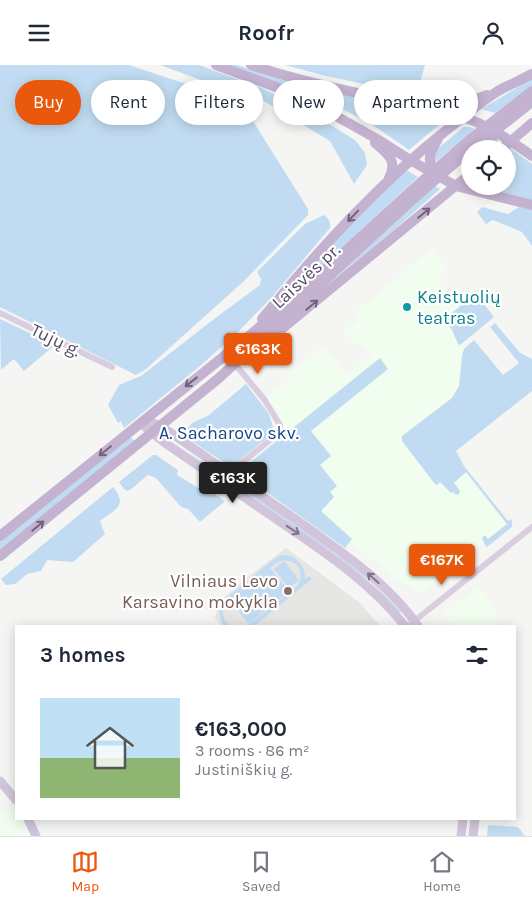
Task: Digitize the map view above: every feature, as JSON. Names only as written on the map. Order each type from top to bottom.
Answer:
[{"type":"main road","points":[[216,65],[276,87],[320,107],[456,186],[532,205]]},
{"type":"main road","points":[[251,65],[290,77],[354,92]]},
{"type":"main road","name":"Laisvės pr.","points":[[478,106],[498,91],[532,74]]},
{"type":"main road","points":[[478,98],[498,91]]},
{"type":"main road","name":"Laisvės pr.","points":[[0,557],[162,426],[235,364],[365,237],[468,141],[532,91]]},
{"type":"main road","name":"Laisvės pr.","points":[[483,140],[532,102]]},
{"type":"main road","points":[[478,122],[508,140]]},
{"type":"main road","points":[[513,140],[532,123]]},
{"type":"main road","name":"Laisvės pr.","points":[[243,341],[299,273],[387,181],[452,125]]},
{"type":"main road","points":[[488,128],[492,140]]},
{"type":"main road","points":[[359,129],[392,160],[393,168],[387,181]]},
{"type":"main road","points":[[442,133],[430,158],[431,168],[442,179]]},
{"type":"main road","points":[[516,145],[532,156]]},
{"type":"main road","name":"Laisvės pr.","points":[[0,535],[243,341],[461,158]]},
{"type":"main road","points":[[244,355],[271,339],[461,182]]},
{"type":"main road","points":[[143,421],[149,421],[162,426],[324,539],[362,569],[394,598],[411,625],[363,581],[329,555],[165,443],[146,428],[143,421]]},
{"type":"main road","points":[[0,781],[15,799]]},
{"type":"main road","points":[[28,820],[36,836]]},
{"type":"main road","points":[[461,836],[463,820]]},
{"type":"main road","points":[[473,836],[475,820]]},
{"type":"street","name":"Tujų g.","points":[[0,313],[112,367]]},
{"type":"street","points":[[229,473],[279,433],[280,425],[264,399],[235,364]]},
{"type":"street","points":[[411,625],[532,527]]},
{"type":"shaded area","points":[[432,248],[448,270],[436,279],[458,307],[444,319],[452,330],[458,344],[464,349],[459,386],[452,398],[403,436],[445,487],[455,494],[459,494],[460,491],[454,483],[466,472],[507,524],[488,539],[485,535],[482,539],[484,543],[419,594],[350,542],[352,538],[322,512],[334,497],[330,492],[320,464],[331,455],[311,431],[388,369],[379,358],[282,437],[279,433],[280,425],[264,400],[290,379],[287,375],[324,346],[347,374],[372,354],[342,333],[358,320],[353,314]]},
{"type":"shaded area","name":"Vilniaus Levo Karsavino mokykla","points":[[286,548],[360,603],[379,625],[221,625],[215,618],[219,602],[245,579]]},
{"type":"shaded area","points":[[478,587],[495,606],[498,625],[452,625],[443,614]]},
{"type":"shaded area","points":[[14,805],[15,820],[23,820],[31,836],[0,836],[0,817]]},
{"type":"green space","points":[[0,65],[129,65],[175,80],[175,125],[255,125],[308,209],[308,215],[244,281],[145,370],[136,375],[0,307]]},
{"type":"green space","points":[[160,65],[199,65],[240,80],[201,80]]},
{"type":"green space","points":[[228,65],[237,65],[282,80],[273,80],[273,82]]},
{"type":"green space","points":[[285,65],[425,65],[422,80],[354,80],[354,82]]},
{"type":"green space","points":[[532,79],[532,86],[495,113],[481,109]]},
{"type":"green space","points":[[263,89],[273,94],[273,107],[263,101]]},
{"type":"green space","points":[[344,94],[354,97],[354,115],[344,110]]},
{"type":"green space","points":[[303,125],[331,125],[355,140],[365,153],[367,165],[354,184],[330,141]]},
{"type":"green space","points":[[373,125],[439,125],[409,150]]},
{"type":"green space","points":[[464,127],[475,129],[434,163],[437,149]]},
{"type":"green space","points":[[516,152],[532,164],[532,200],[508,195],[516,195]]},
{"type":"green space","points":[[405,169],[418,177],[283,302],[323,254]]},
{"type":"green space","points":[[435,186],[440,189],[327,285],[393,223]]},
{"type":"green space","points":[[482,207],[508,214],[519,207],[532,209],[532,246],[522,232],[493,220],[486,224],[477,212]]},
{"type":"green space","points":[[324,215],[329,220],[330,228],[272,297],[237,333],[124,428],[121,421],[118,423],[108,405],[119,385],[141,376],[260,285],[261,279],[257,272],[305,224]]},
{"type":"green space","points":[[476,294],[494,317],[460,345],[444,319]]},
{"type":"green space","points":[[0,319],[55,345],[24,371],[14,359],[1,370]]},
{"type":"green space","points":[[495,323],[520,353],[532,359],[532,391],[456,451],[464,466],[508,521],[511,519],[512,521],[512,527],[487,547],[482,538],[485,535],[488,539],[507,524],[466,472],[454,483],[460,491],[459,494],[451,493],[440,482],[437,485],[435,484],[402,441],[402,436],[452,398],[459,386],[464,349],[474,340],[503,375],[519,363],[490,327]]},
{"type":"green space","points":[[380,358],[388,369],[311,431],[331,456],[320,465],[337,486],[330,492],[334,497],[322,512],[352,539],[345,548],[238,472]]},
{"type":"green space","name":"A. Sacharovo skv.","points":[[246,384],[269,414],[273,427],[271,435],[231,467],[187,438],[184,433],[192,423],[209,415]]},
{"type":"green space","points":[[130,437],[136,442],[0,551],[0,540]]},
{"type":"green space","points":[[174,443],[271,506],[327,546],[375,586],[401,612],[370,582],[335,554]]},
{"type":"green space","points":[[153,455],[156,455],[178,470],[177,475],[200,489],[207,489],[225,501],[200,522],[188,509],[181,507],[156,478],[148,475],[130,490],[124,489],[119,482]]},
{"type":"green space","points":[[113,487],[118,493],[120,503],[118,507],[100,521],[105,534],[73,562],[47,560],[41,571],[27,574],[15,584],[6,585],[1,579]]},
{"type":"green space","points":[[281,555],[295,558],[304,569],[305,579],[309,576],[312,579],[255,625],[249,625],[297,586],[300,580],[300,569],[293,562],[282,561],[276,563],[226,603],[224,616],[229,625],[224,625],[220,613],[225,599]]},
{"type":"green space","points":[[284,561],[299,580],[289,588],[274,569]]},
{"type":"green space","points":[[270,568],[289,591],[249,624],[230,601]]},
{"type":"green space","points":[[488,825],[518,827],[525,836],[487,836]]},
{"type":"place","name":"Keistuolių teatras","points":[[407,307]]},
{"type":"place","name":"Vilniaus Levo Karsavino mokykla","points":[[288,591]]}]
